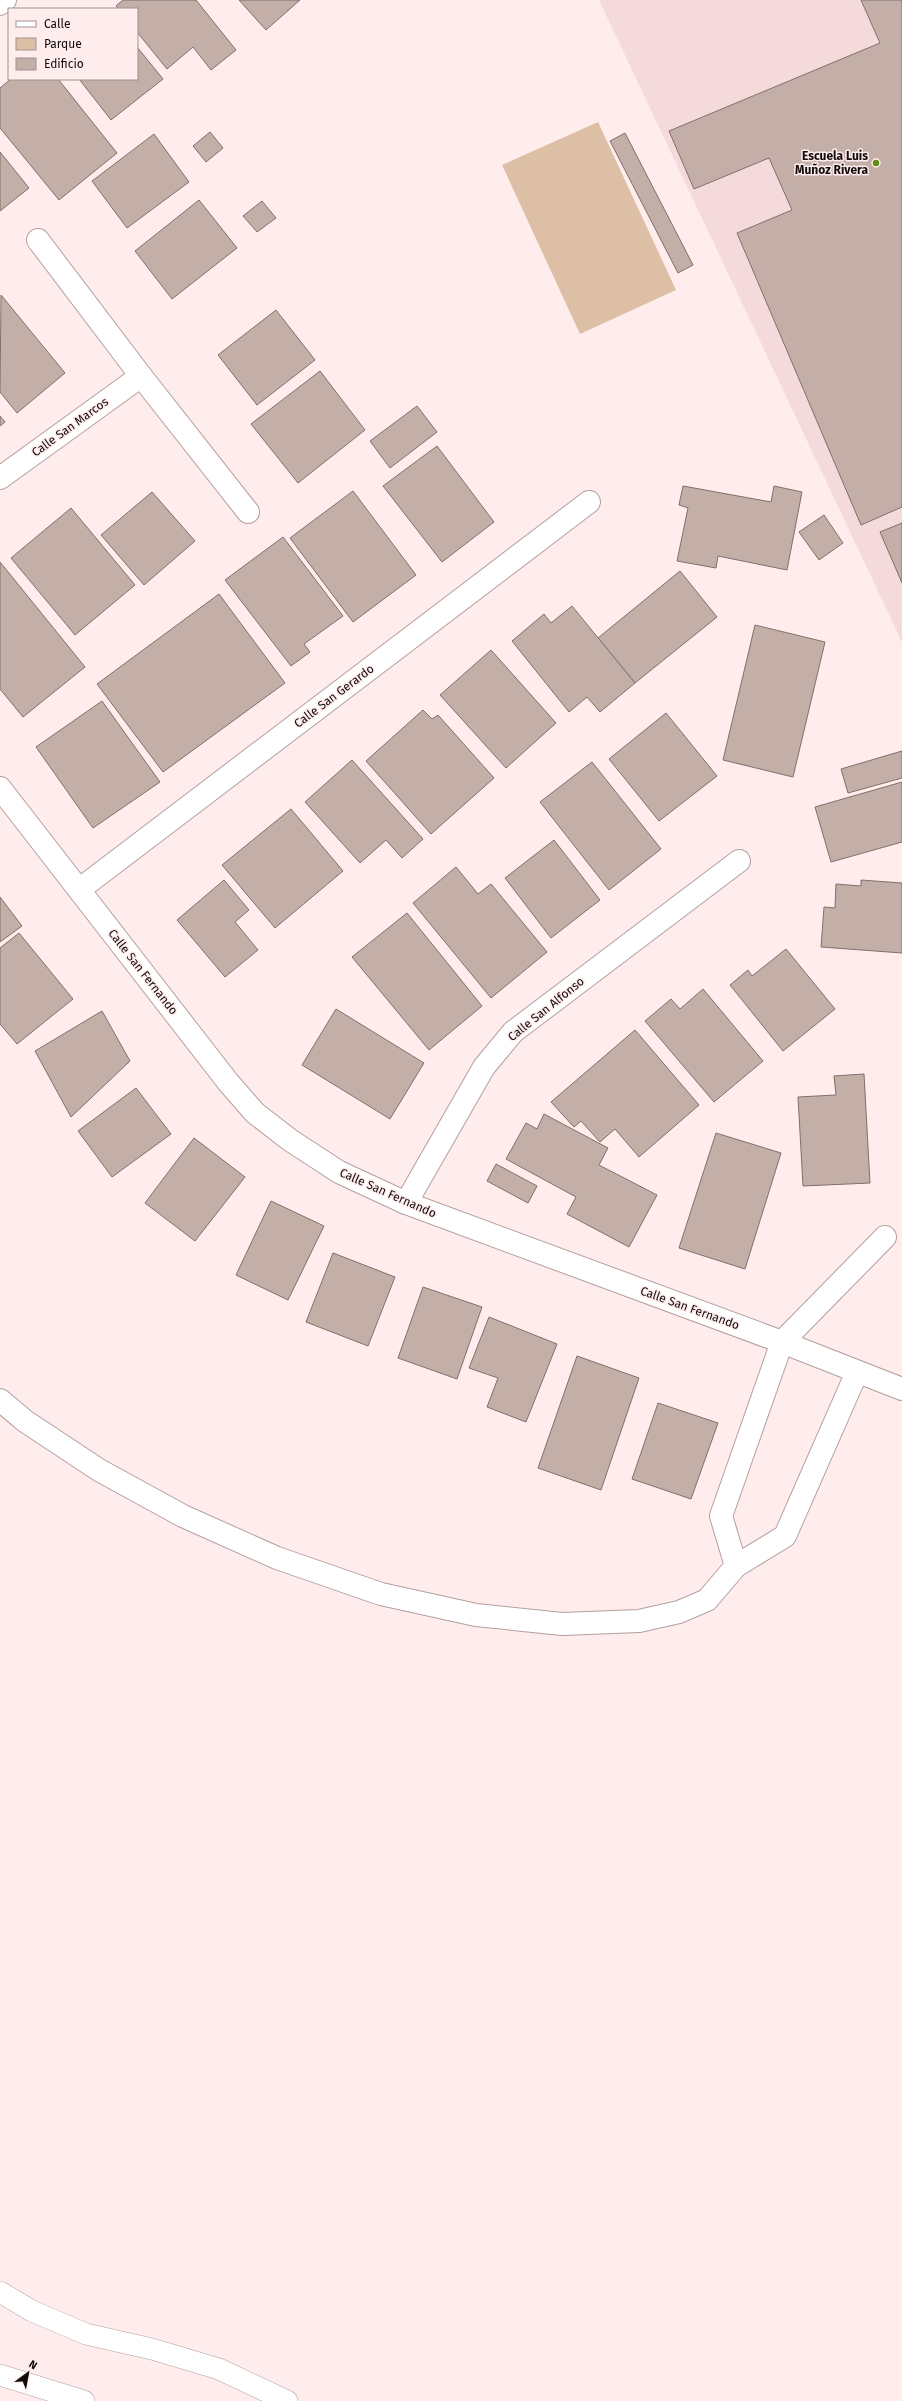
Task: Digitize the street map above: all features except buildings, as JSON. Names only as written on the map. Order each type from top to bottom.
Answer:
[{"type":"street","points":[[0,4],[5,0]]},
{"type":"street","points":[[38,240],[141,376],[248,512]]},
{"type":"street","name":"Calle San Marcos","points":[[0,478],[141,376]]},
{"type":"street","name":"Calle San Gerardo","points":[[80,889],[589,502]]},
{"type":"street","name":"Calle San Fernando","points":[[0,788],[80,889],[228,1082],[256,1113],[290,1140],[339,1172],[406,1203],[782,1342],[902,1389]]},
{"type":"street","name":"Calle San Alfonso","points":[[406,1203],[484,1067],[513,1032],[739,861]]},
{"type":"street","points":[[736,1566],[721,1516],[782,1342],[885,1237]]},
{"type":"street","points":[[0,1400],[24,1420],[99,1470],[183,1516],[277,1558],[388,1595],[476,1615],[554,1624],[639,1621],[679,1612],[707,1600],[736,1566],[785,1536],[857,1372]]},
{"type":"lane","points":[[0,2292],[32,2311],[86,2334],[219,2369],[287,2401]]},
{"type":"lane","points":[[0,2374],[84,2401]]},
{"type":"shaded area","points":[[599,0],[902,0],[902,642]]},
{"type":"green space","points":[[598,122],[676,290],[580,334],[502,165]]},
{"type":"place","name":"Escuela Luis Muñoz Rivera","points":[[876,163]]}]
